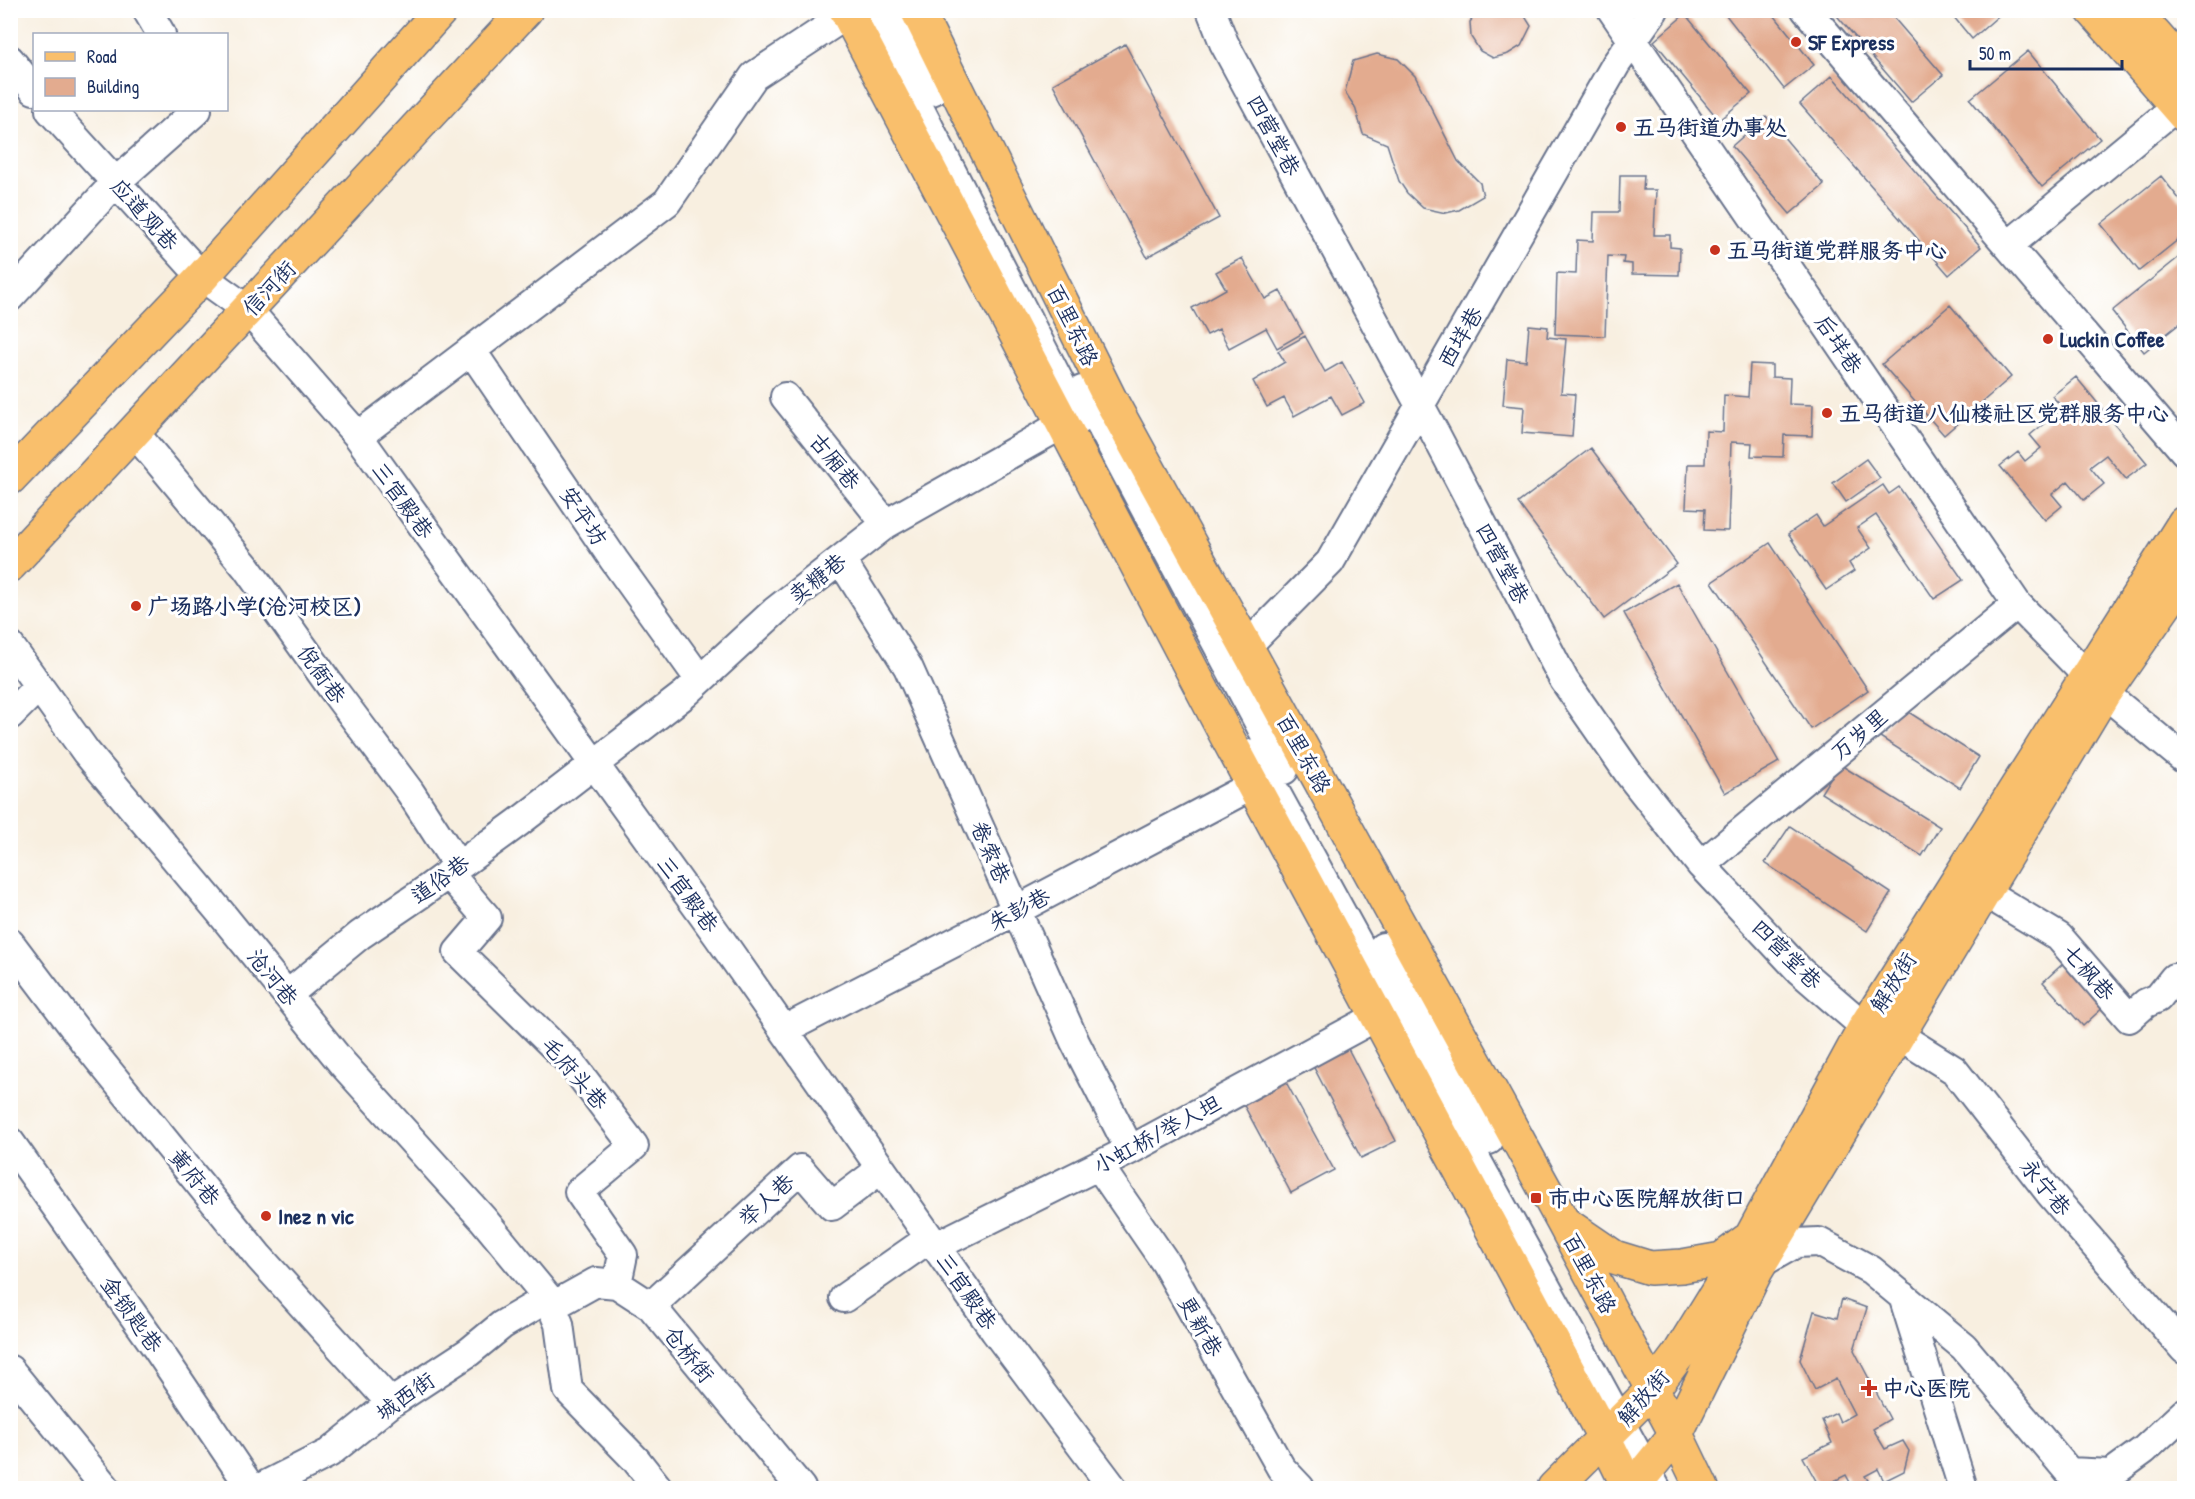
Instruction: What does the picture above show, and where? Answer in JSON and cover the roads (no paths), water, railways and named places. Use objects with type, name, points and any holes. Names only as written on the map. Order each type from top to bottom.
[{"type":"main road","name":"信河街","points":[[10,565],[526,10]]},
{"type":"main road","name":"百里东路","points":[[916,10],[1110,399],[1563,1222],[1628,1415],[1650,1471]]},
{"type":"main road","points":[[2092,10],[2181,111]]},
{"type":"main road","points":[[2133,10],[2184,68]]},
{"type":"main road","name":"百里东路","points":[[854,12],[1063,424],[1376,1017],[1628,1415],[1650,1471]]},
{"type":"main road","points":[[10,478],[202,277],[434,13]]},
{"type":"main road","name":"解放街","points":[[1554,1488],[1628,1415],[1679,1354],[1755,1251],[1896,1038],[1984,892],[2184,524]]},
{"type":"main road","name":"解放街","points":[[1650,1471],[1865,1027],[2096,684],[2184,578]]},
{"type":"main road","points":[[1563,1222],[1614,1257],[1650,1268],[1682,1266],[1755,1251]]},
{"type":"main road","name":"百里东路","points":[[1650,1471],[1702,1488]]},
{"type":"street","points":[[147,10],[160,33]]},
{"type":"street","points":[[892,10],[1091,409],[1238,687],[1443,1056],[1628,1415]]},
{"type":"street","name":"四营堂巷","points":[[1211,10],[1224,43],[1564,680],[1630,775],[1701,865],[1800,971],[1865,1027],[1896,1038]]},
{"type":"street","name":"后垟巷","points":[[1612,10],[2017,604],[2096,684],[2184,759]]},
{"type":"street","name":"西垟巷","points":[[1246,647],[1330,562],[1616,64],[1654,10]]},
{"type":"street","points":[[1806,10],[2184,451]]},
{"type":"street","points":[[358,436],[667,202],[754,76],[854,12],[1240,728],[1628,1415]]},
{"type":"street","points":[[10,60],[33,89]]},
{"type":"street","name":"应道观巷","points":[[51,111],[202,277],[248,310]]},
{"type":"street","points":[[10,297],[116,182],[196,111]]},
{"type":"street","points":[[2009,245],[2181,111]]},
{"type":"street","name":"三官殿巷","points":[[248,310],[358,436],[784,1030],[995,1332],[1113,1488]]},
{"type":"street","name":"安平坊","points":[[471,350],[614,560],[700,680]]},
{"type":"street","name":"古厢巷","points":[[785,398],[886,524]]},
{"type":"street","name":"卖糖巷","points":[[594,764],[685,694],[775,611],[886,524],[1063,424]]},
{"type":"street","name":"倪衙巷","points":[[134,432],[246,567],[410,792],[453,869]]},
{"type":"street","name":"卷索巷","points":[[841,560],[908,667],[1075,1042],[1130,1150]]},
{"type":"street","name":"万岁里","points":[[1701,865],[2017,604]]},
{"type":"street","name":"沧河巷","points":[[10,646],[86,752],[342,1063],[483,1219],[550,1303]]},
{"type":"street","points":[[10,716],[39,686]]},
{"type":"street","name":"道俗巷","points":[[287,995],[360,935],[519,822],[594,764]]},
{"type":"street","name":"朱彭巷","points":[[784,1030],[1253,785]]},
{"type":"street","name":"毛府头巷","points":[[453,869],[487,918],[458,952],[571,1064],[634,1146],[579,1192],[623,1255],[617,1284]]},
{"type":"street","name":"七枫巷","points":[[1984,892],[2059,937],[2129,1018],[2145,1003],[2157,998],[2174,978],[2184,979]]},
{"type":"street","name":"黄府巷","points":[[10,943],[87,1045],[259,1257],[391,1403]]},
{"type":"street","name":"小虹桥/举人坦","points":[[844,1298],[933,1242],[1099,1166],[1376,1017]]},
{"type":"street","name":"永宁巷","points":[[1896,1038],[1954,1070],[2049,1192],[2184,1349]]},
{"type":"street","name":"金锁匙巷","points":[[10,1142],[158,1350],[251,1488]]},
{"type":"street","name":"更新巷","points":[[1099,1166],[1165,1262],[1281,1468],[1300,1488]]},
{"type":"street","name":"举人巷","points":[[651,1306],[800,1169],[832,1206],[881,1169]]},
{"type":"street","points":[[1755,1251],[1796,1243],[1819,1242],[1872,1270],[1964,1347],[2069,1472],[2111,1474],[2144,1450],[2184,1413]]},
{"type":"street","points":[[617,1284],[596,1282],[550,1303],[559,1324],[568,1390],[636,1460],[658,1488]]},
{"type":"street","name":"仓桥街","points":[[617,1284],[651,1306],[801,1488]]},
{"type":"street","points":[[1903,1296],[1963,1488]]},
{"type":"street","name":"城西街","points":[[260,1488],[328,1453],[391,1403],[469,1352],[502,1325],[550,1303]]},
{"type":"street","points":[[10,1370],[105,1488]]},
{"type":"street","points":[[1650,1471],[1675,1488]]},
{"type":"place","name":"SF Express","points":[[1796,42]]},
{"type":"place","name":"五马街道办事处","points":[[1621,127]]},
{"type":"place","name":"五马街道党群服务中心","points":[[1715,250]]},
{"type":"place","name":"Luckin Coffee","points":[[2048,339]]},
{"type":"place","name":"五马街道八仙楼社区党群服务中心","points":[[1827,413]]},
{"type":"place","name":"广场路小学(沧河校区)","points":[[136,606]]},
{"type":"place","name":"市中心医院解放街口","points":[[1536,1198]]},
{"type":"place","name":"Inez n vic","points":[[266,1216]]},
{"type":"place","name":"中心医院","points":[[1869,1388]]}]
